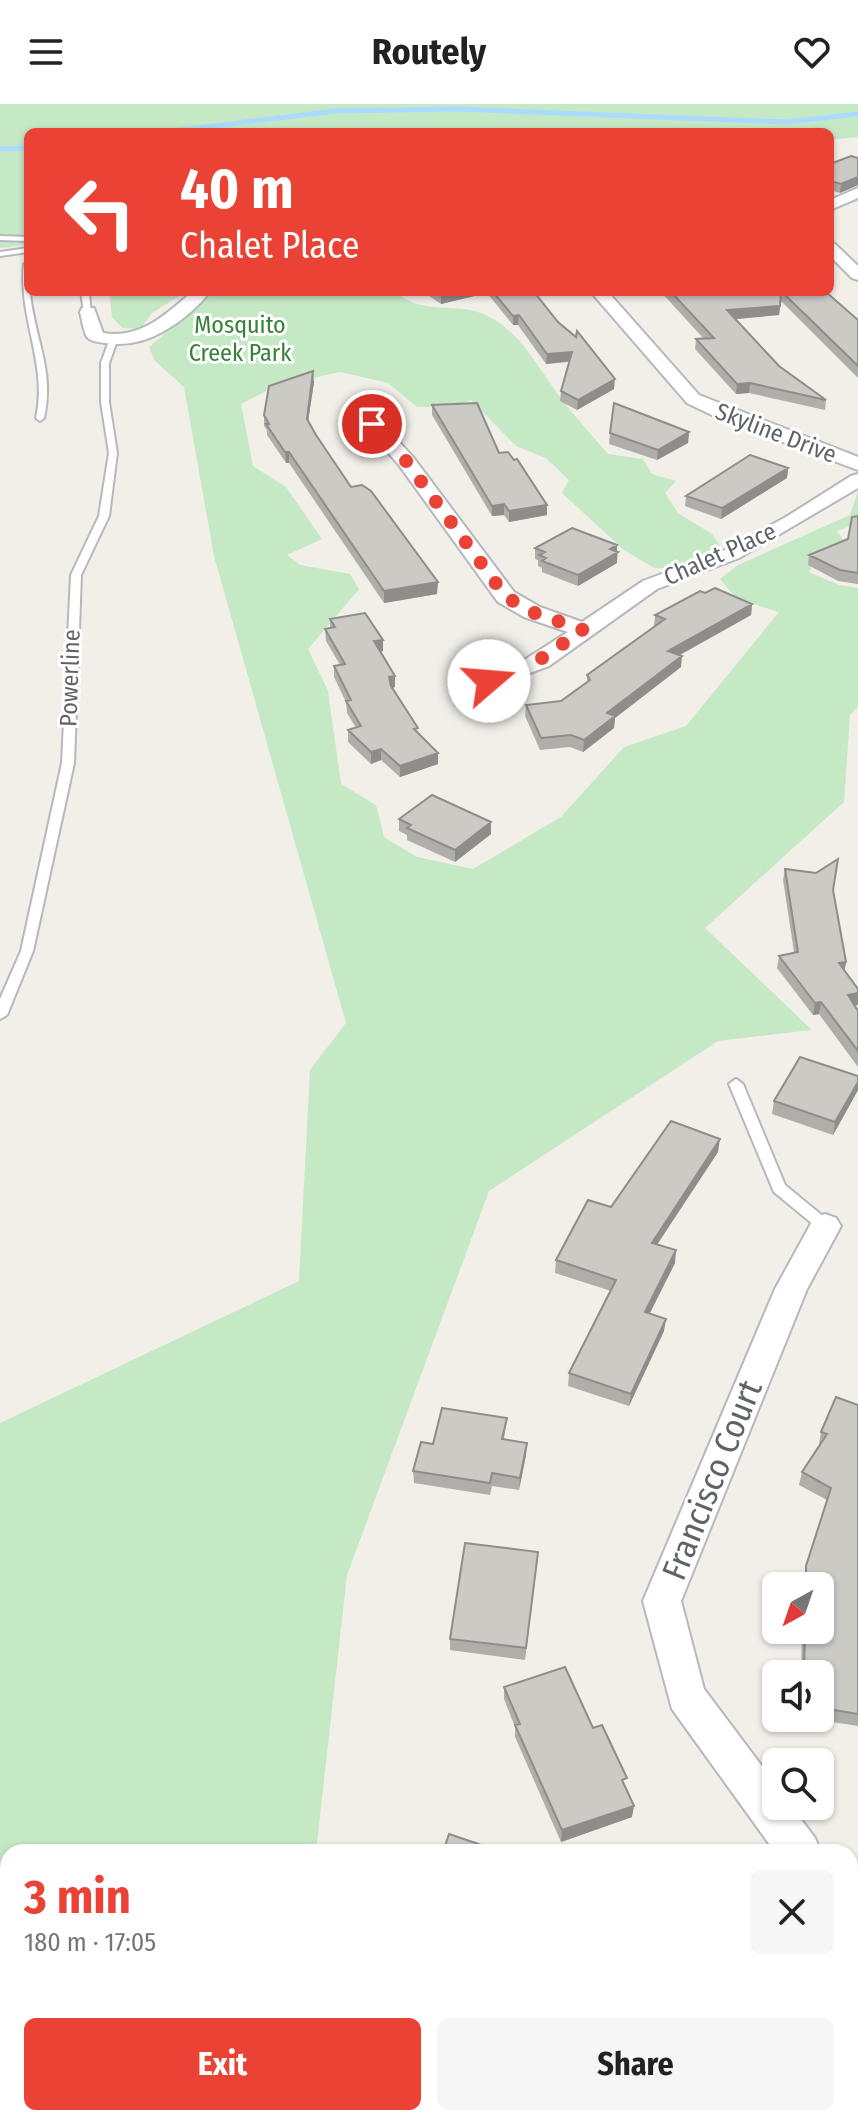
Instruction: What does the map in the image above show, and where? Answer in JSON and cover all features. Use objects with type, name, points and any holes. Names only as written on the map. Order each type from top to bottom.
[{"type":"street","points":[[834,204],[858,192]]},
{"type":"street","points":[[834,251],[858,275]]},
{"type":"street","points":[[88,312],[94,334],[113,341],[132,340],[151,333],[197,296]]},
{"type":"street","name":"Skyline Drive","points":[[603,296],[693,399],[858,464]]},
{"type":"street","points":[[372,424],[406,461],[506,597],[532,612],[583,630]]},
{"type":"street","name":"Chalet Place","points":[[489,681],[526,669],[650,585],[743,549],[858,480]]},
{"type":"street","name":"Francisco Court","points":[[791,1844],[686,1696],[662,1601],[791,1289],[825,1226]]},
{"type":"lane","points":[[0,238],[24,239]]},
{"type":"lane","points":[[0,254],[24,251]]},
{"type":"lane","points":[[27,296],[26,308],[46,392],[40,418]]},
{"type":"lane","points":[[86,296],[88,312]]},
{"type":"lane","name":"Powerline","points":[[0,1015],[27,951],[68,763],[76,575],[104,516],[113,453],[105,402],[105,363],[113,341]]},
{"type":"lane","points":[[736,1084],[779,1188],[825,1226]]},
{"type":"green space","points":[[0,104],[858,104],[858,137],[834,140],[834,128],[24,128],[24,245],[0,248]]},
{"type":"green space","name":"Mosquito Creek Park","points":[[109,296],[180,296],[152,313],[140,329],[122,328],[112,317]]},
{"type":"green space","points":[[210,296],[402,296],[417,304],[477,312],[498,322],[523,345],[563,401],[608,454],[643,459],[652,474],[676,481],[665,493],[678,513],[712,534],[720,546],[710,569],[654,568],[624,550],[562,493],[569,480],[546,458],[516,446],[471,400],[454,407],[417,407],[388,383],[340,372],[276,386],[241,404],[253,466],[286,487],[322,539],[287,555],[300,565],[350,574],[359,589],[308,649],[328,691],[341,784],[376,805],[384,837],[417,857],[473,869],[561,817],[624,747],[686,726],[779,612],[737,599],[720,579],[738,565],[850,515],[858,491],[858,523],[837,531],[848,547],[817,558],[809,572],[839,585],[858,588],[858,706],[850,715],[844,802],[705,928],[812,1030],[718,1041],[489,1191],[347,1575],[317,1844],[0,1844],[0,1423],[299,1281],[310,1070],[346,1023],[214,556],[184,387],[155,361],[149,347]]},
{"type":"building","points":[[851,156],[858,158],[858,177],[841,184],[834,182],[834,162]]},
{"type":"building","points":[[496,296],[537,296],[558,322],[576,337],[577,331],[615,379],[578,400],[561,391],[572,352],[547,354],[519,315],[513,316]]},
{"type":"building","points":[[675,296],[781,296],[780,306],[727,310],[779,366],[826,400],[750,383],[737,384],[696,339],[714,338]]},
{"type":"building","points":[[786,296],[831,296],[858,320],[858,366]]},
{"type":"building","points":[[313,371],[307,419],[316,435],[351,487],[362,485],[371,491],[438,582],[384,591],[289,452],[285,452],[266,424],[269,424],[264,415],[269,386]]},
{"type":"building","points":[[477,403],[499,453],[508,452],[514,460],[517,459],[547,505],[509,511],[504,504],[492,506],[432,405]]},
{"type":"building","points":[[614,403],[689,432],[658,450],[610,433]]},
{"type":"building","points":[[750,455],[788,468],[722,508],[686,496]]},
{"type":"building","points":[[858,516],[858,573],[840,570],[809,555],[848,539],[852,517]]},
{"type":"building","points":[[572,528],[617,545],[610,549],[618,552],[578,575],[542,561],[546,558],[539,555],[545,552],[535,548]]},
{"type":"building","points":[[715,588],[752,604],[668,651],[682,656],[607,713],[615,716],[584,740],[571,735],[541,738],[526,705],[561,701],[590,680],[587,675],[665,619],[655,615],[700,591],[705,593]]},
{"type":"building","points":[[365,613],[383,640],[374,641],[395,676],[389,677],[391,686],[418,728],[414,729],[438,753],[400,766],[381,749],[371,752],[348,730],[361,726],[346,701],[351,700],[334,666],[345,664],[325,629],[335,627],[330,619]]},
{"type":"building","points":[[432,795],[491,822],[455,850],[407,828],[411,825],[399,819]]},
{"type":"building","points":[[838,859],[833,890],[846,962],[839,963],[858,989],[858,993],[848,995],[858,1011],[858,1051],[821,1002],[815,1003],[779,956],[798,952],[785,869],[816,873]]},
{"type":"building","points":[[800,1057],[858,1076],[858,1082],[835,1122],[774,1101]]},
{"type":"building","points":[[671,1121],[720,1139],[652,1243],[676,1250],[645,1312],[666,1319],[631,1394],[569,1373],[616,1280],[556,1260],[588,1200],[611,1207]]},
{"type":"building","points":[[836,1397],[858,1405],[858,1714],[834,1710],[834,1660],[804,1660],[805,1644],[834,1644],[834,1572],[806,1572],[831,1488],[802,1472],[827,1434],[821,1432]]},
{"type":"building","points":[[442,1408],[507,1418],[502,1439],[527,1443],[520,1478],[492,1473],[490,1483],[413,1471],[421,1442],[433,1444]]},
{"type":"building","points":[[465,1543],[538,1552],[526,1648],[450,1639]]},
{"type":"building","points":[[565,1667],[593,1728],[602,1725],[627,1778],[622,1780],[634,1806],[562,1830],[515,1725],[520,1724],[504,1687]]},
{"type":"building","points":[[449,1834],[478,1844],[446,1844]]},
{"type":"waterway","points":[[197,128],[335,111],[457,109],[786,122],[858,114]]},
{"type":"waterway","points":[[0,149],[24,148]]},
{"type":"route","points":[[372,424],[406,461],[506,597],[532,612],[583,630],[541,661],[489,681]]}]
